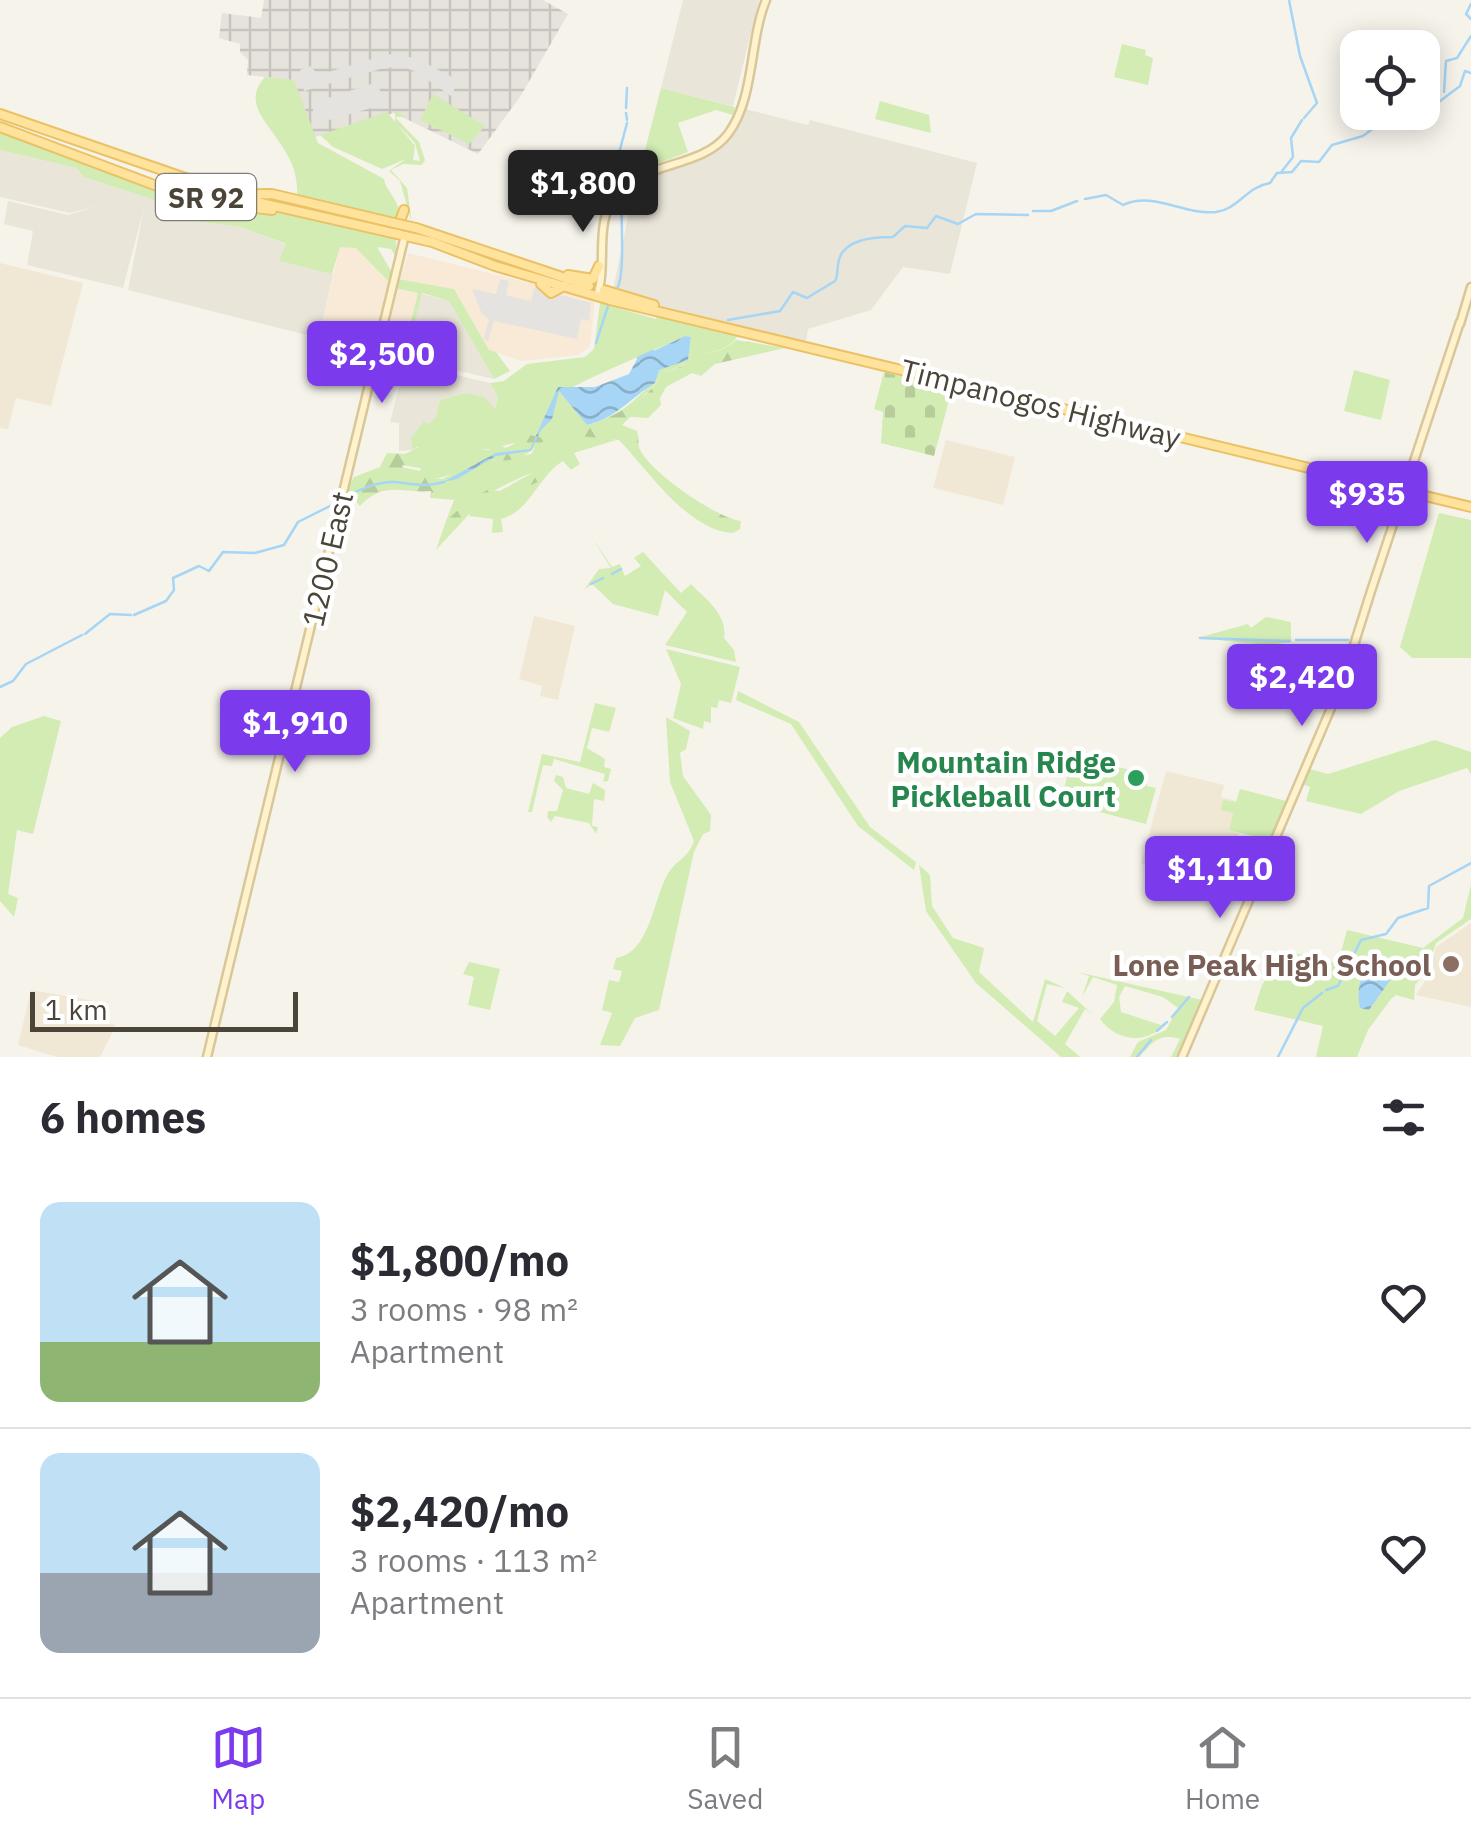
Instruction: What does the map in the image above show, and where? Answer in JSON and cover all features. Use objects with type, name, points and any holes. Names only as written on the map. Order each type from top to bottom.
[{"type":"main road","points":[[597,288],[603,217],[616,189],[630,178],[707,147],[730,125],[764,0]]},
{"type":"main road","points":[[597,288],[612,201],[631,181],[704,152],[725,138],[738,112],[764,0]]},
{"type":"main road","name":"SR 92","points":[[0,114],[223,191],[404,235],[692,317]]},
{"type":"main road","name":"SR 92","points":[[0,129],[47,142],[166,191],[196,197],[279,196],[416,228],[564,286],[579,290],[597,288]]},
{"type":"main road","name":"SR 92","points":[[0,129],[193,203],[283,212],[382,230]]},
{"type":"main road","points":[[382,230],[399,228],[404,210]]},
{"type":"main road","name":"1200 East","points":[[207,1057],[404,235]]},
{"type":"main road","points":[[524,271],[588,279],[596,276],[599,266]]},
{"type":"main road","points":[[1182,1057],[1338,688],[1471,287]]},
{"type":"main road","name":"Timpanogos Highway","points":[[597,288],[610,300],[1471,507]]},
{"type":"shaded area","points":[[264,0],[543,0],[568,14],[520,97],[478,154],[394,113],[312,138],[291,80],[247,75],[248,60],[240,52],[240,44],[219,38],[222,13],[261,18]]},
{"type":"shaded area","points":[[683,0],[759,0],[733,106],[661,88]]},
{"type":"shaded area","points":[[389,54],[416,58],[454,78],[454,98],[415,71],[398,66],[387,68],[385,62],[384,68],[304,91],[300,70],[311,66],[318,75]]},
{"type":"shaded area","points":[[377,82],[385,104],[315,124],[312,103]]},
{"type":"shaded area","points":[[741,108],[808,125],[810,120],[977,163],[950,274],[903,267],[871,310],[808,329],[806,342],[612,295],[635,183],[709,154],[731,134]]},
{"type":"shaded area","points":[[0,150],[76,168],[84,177],[170,205],[195,221],[241,227],[287,245],[279,261],[333,274],[319,338],[128,290],[144,208],[123,288],[27,265],[33,231],[4,224],[8,201],[68,215],[97,206],[70,213],[0,197]]},
{"type":"shaded area","points":[[340,246],[357,248],[390,283],[373,350],[319,338]]},
{"type":"shaded area","points":[[408,253],[595,299],[590,346],[579,355],[521,361],[489,350],[454,289],[400,280]]},
{"type":"shaded area","points":[[0,263],[83,283],[51,406],[16,398],[8,429],[0,428]]},
{"type":"shaded area","points":[[500,279],[509,281],[506,295],[531,301],[534,288],[591,303],[589,321],[581,319],[577,339],[494,321],[488,341],[484,339],[489,319],[482,314],[472,289],[496,294]]},
{"type":"shaded area","points":[[395,288],[418,293],[402,358],[380,350]]},
{"type":"shaded area","points":[[418,293],[449,301],[494,379],[402,358]]},
{"type":"shaded area","points":[[405,363],[490,383],[498,397],[495,409],[465,393],[440,400],[436,418],[413,450],[399,451],[399,423],[390,422]]},
{"type":"shaded area","points":[[946,440],[1015,457],[1003,505],[933,488]]},
{"type":"shaded area","points":[[1322,477],[1390,493],[1389,500],[1394,501],[1387,526],[1382,524],[1385,511],[1334,503],[1332,511],[1353,511],[1352,516],[1326,512],[1328,500],[1315,497],[1316,491],[1326,491],[1328,484],[1320,482]]},
{"type":"shaded area","points":[[534,616],[575,626],[558,700],[540,696],[542,686],[519,679]]},
{"type":"shaded area","points":[[1166,771],[1224,785],[1221,797],[1236,801],[1229,830],[1239,833],[1232,859],[1225,858],[1215,882],[1141,864]]},
{"type":"shaded area","name":"Lone Peak High School","points":[[1471,923],[1471,1007],[1416,995],[1429,975],[1436,947]]},
{"type":"shaded area","points":[[31,990],[107,1003],[102,1021],[116,1025],[100,1057],[57,1057],[18,1045]]},
{"type":"green space","points":[[1122,44],[1146,50],[1145,55],[1153,58],[1148,85],[1114,77]]},
{"type":"green space","points":[[265,77],[294,80],[318,143],[384,179],[401,221],[297,195],[289,157],[256,103]]},
{"type":"green space","points":[[661,88],[735,107],[733,115],[716,110],[678,123],[688,152],[651,166],[645,150]]},
{"type":"green space","points":[[433,94],[485,126],[469,144],[420,120]]},
{"type":"green space","points":[[880,101],[929,115],[931,133],[875,119]]},
{"type":"green space","points":[[387,112],[395,122],[395,117],[419,142],[425,160],[422,165],[403,164],[391,170],[407,188],[412,224],[400,181],[389,171],[406,159],[382,169],[333,147],[320,135]],"holes":[[[397,124],[415,143],[420,161],[413,160],[415,146]]]},
{"type":"green space","points":[[0,131],[186,202],[288,214],[396,239],[396,257],[391,249],[377,247],[393,274],[390,283],[356,248],[340,247],[332,274],[279,261],[286,244],[241,227],[195,221],[170,205],[84,177],[76,168],[0,150]]},
{"type":"green space","points":[[398,279],[454,289],[489,350],[496,352],[510,371],[494,379],[449,301],[422,293],[409,344],[418,347],[416,357],[402,358],[418,293],[395,288]]},
{"type":"green space","points":[[600,303],[656,319],[658,315],[740,333],[722,349],[662,372],[633,405],[586,431],[583,434],[616,440],[574,453],[580,464],[571,470],[563,461],[555,467],[520,509],[501,519],[503,532],[492,533],[493,519],[469,516],[471,511],[538,482],[531,473],[487,494],[446,521],[461,482],[471,473],[495,459],[531,454],[540,440],[473,450],[478,460],[444,477],[406,477],[401,467],[420,471],[427,452],[417,447],[413,450],[411,438],[424,421],[428,424],[436,417],[440,400],[465,393],[484,397],[495,409],[498,397],[490,383],[504,381],[527,364],[585,357],[594,349]],"holes":[[[685,336],[691,337],[688,360],[659,370],[629,404],[598,422],[587,425],[557,388],[571,389]]]},
{"type":"green space","points":[[736,340],[785,348],[715,364],[701,376],[692,373],[666,387],[661,405],[648,418],[630,417],[622,425],[637,431],[644,457],[668,480],[716,512],[741,521],[740,529],[733,533],[716,530],[685,510],[619,440],[570,435],[634,403],[662,372]]},
{"type":"green space","points":[[1354,370],[1390,380],[1381,420],[1344,411]]},
{"type":"green space","points":[[884,372],[952,389],[934,456],[881,443],[883,412],[874,409]]},
{"type":"green space","points":[[530,435],[547,439],[517,458],[495,459],[461,482],[456,500],[430,498],[431,491],[394,490],[378,493],[360,506],[353,498],[341,500],[354,477],[380,467],[387,453],[405,454],[423,445],[427,452],[425,469],[402,465],[405,476],[442,479],[477,460],[473,450],[489,450],[496,444],[506,448]]},
{"type":"green space","points":[[532,473],[540,476],[538,482],[472,511],[436,550],[446,521],[467,502],[487,490],[500,491]]},
{"type":"green space","points":[[1439,513],[1471,520],[1471,658],[1412,658],[1400,647]]},
{"type":"green space","points":[[592,537],[612,567],[620,564],[625,576],[641,566],[634,558],[643,552],[681,593],[691,584],[719,614],[724,638],[734,650],[736,662],[665,645],[687,612],[665,590],[658,616],[613,604],[592,584],[584,590],[599,569],[611,568]]},
{"type":"green space","points":[[1266,617],[1291,622],[1291,642],[1268,645],[1197,638],[1248,624],[1251,628]]},
{"type":"green space","points":[[666,649],[740,667],[731,703],[719,700],[717,708],[711,707],[711,723],[704,721],[703,729],[673,718],[681,684]]},
{"type":"green space","points":[[738,691],[799,722],[870,827],[916,862],[914,870],[858,826],[791,724],[736,700]]},
{"type":"green space","points":[[595,703],[616,708],[609,732],[592,728],[587,748],[605,759],[604,767],[611,769],[608,781],[603,782],[605,774],[554,759],[552,766],[543,765],[532,812],[528,812],[542,754],[580,762]]},
{"type":"green space","points":[[44,716],[61,721],[33,834],[17,830],[8,894],[18,898],[14,917],[0,901],[0,738],[12,727]]},
{"type":"green space","points":[[666,717],[690,731],[686,749],[680,753],[683,776],[711,815],[710,831],[703,834],[694,852],[659,1010],[635,1018],[620,1046],[600,1045],[612,1013],[602,1010],[609,980],[619,982],[622,971],[613,969],[616,958],[637,946],[669,872],[694,841],[670,782]]},
{"type":"green space","points":[[1435,740],[1471,752],[1471,774],[1467,768],[1399,791],[1361,814],[1306,801],[1310,787],[1302,784],[1309,769],[1328,774]]},
{"type":"green space","points":[[1072,756],[1147,774],[1147,786],[1156,788],[1146,824],[1061,802]]},
{"type":"green space","points":[[556,775],[563,777],[566,788],[589,794],[593,783],[605,790],[604,801],[594,799],[592,826],[598,827],[596,834],[589,823],[555,816],[551,822],[547,817],[548,811],[557,811],[563,790],[554,781]]},
{"type":"green space","points":[[1240,789],[1286,801],[1269,840],[1229,830],[1233,813],[1221,810],[1223,800],[1236,802]]},
{"type":"green space","points":[[919,865],[930,875],[932,906],[953,938],[984,948],[979,972],[1033,1022],[1045,979],[1065,988],[1047,984],[1037,1021],[1055,1036],[1079,1008],[1062,1002],[1067,991],[1092,1014],[1085,1009],[1065,1044],[1080,1057],[1061,1057],[976,983],[926,911]]},
{"type":"green space","points":[[1471,884],[1471,919],[1436,943],[1427,971],[1415,985],[1414,1000],[1396,995],[1391,999],[1368,1030],[1357,1057],[1316,1057],[1323,1026],[1254,1010],[1262,985],[1287,951],[1338,964],[1347,930],[1423,948],[1463,918]]},
{"type":"green space","points":[[469,962],[500,969],[490,1010],[468,1005],[474,977],[463,974]]},
{"type":"green space","points":[[1077,972],[1202,1000],[1179,1057],[1171,1057],[1180,1039],[1167,1037],[1153,1043],[1139,1057],[1130,1057],[1138,1042],[1166,1030],[1178,1008],[1163,997],[1125,986],[1119,997],[1121,1012],[1161,1025],[1168,1021],[1152,1034],[1124,1037],[1100,1019],[1114,1002],[1117,985],[1093,977],[1082,997],[1089,976]]},
{"type":"water","points":[[685,336],[691,337],[688,360],[659,370],[655,383],[615,413],[587,425],[559,391],[552,419],[541,430],[531,451],[496,456],[457,479],[443,482],[496,453],[530,449],[558,387],[595,387],[629,374],[637,359]]},
{"type":"water","points":[[1388,958],[1394,961],[1391,979],[1369,1010],[1360,1008],[1363,976],[1372,965]]},
{"type":"waterway","points":[[1289,0],[1300,56],[1317,103],[1304,118]]},
{"type":"waterway","points":[[1471,4],[1466,14],[1471,19]]},
{"type":"waterway","points":[[1444,92],[1446,61],[1457,58],[1471,36]]},
{"type":"waterway","points":[[1085,199],[1106,195],[1123,205],[1146,201],[1204,212],[1224,210],[1270,183],[1277,173],[1292,172],[1301,161],[1319,162],[1332,145],[1363,136],[1386,119],[1401,122],[1423,114],[1460,86],[1465,71],[1471,73]]},
{"type":"waterway","points":[[626,108],[627,88]]},
{"type":"waterway","points":[[626,113],[627,120]]},
{"type":"waterway","points":[[1282,171],[1293,157],[1291,138],[1302,120]]},
{"type":"waterway","points":[[618,157],[627,123]]},
{"type":"waterway","points":[[617,289],[622,258],[622,196]]},
{"type":"waterway","points":[[1033,211],[1051,211],[1077,201]]},
{"type":"waterway","points":[[728,320],[780,311],[793,292],[807,298],[835,281],[840,256],[859,241],[893,237],[905,226],[927,228],[936,216],[958,224],[976,214],[1028,215]]},
{"type":"waterway","points":[[596,343],[608,306]]},
{"type":"waterway","points":[[638,358],[653,351]]},
{"type":"waterway","points":[[345,496],[381,483],[444,482]]},
{"type":"waterway","points":[[134,615],[166,601],[174,590],[173,578],[199,566],[209,571],[223,552],[255,553],[284,545],[298,522],[336,503]]},
{"type":"waterway","points":[[612,574],[621,569]]},
{"type":"waterway","points":[[599,580],[603,578]]},
{"type":"waterway","points":[[591,584],[597,581]]},
{"type":"waterway","points":[[85,634],[110,614],[131,615]]},
{"type":"waterway","points":[[0,687],[13,681],[26,664],[82,635]]},
{"type":"waterway","points":[[1200,638],[1290,641]]},
{"type":"waterway","points":[[1296,640],[1348,640]]},
{"type":"waterway","points":[[1326,990],[1338,986],[1361,940],[1386,934],[1398,918],[1428,908],[1429,886],[1471,863]]},
{"type":"waterway","points":[[1278,1057],[1303,1008],[1322,993]]},
{"type":"waterway","points":[[1172,1017],[1189,997]]},
{"type":"waterway","points":[[1157,1031],[1167,1022]]},
{"type":"waterway","points":[[1137,1057],[1151,1040]]},
{"type":"place","name":"Mountain Ridge Pickleball Court","points":[[1136,778]]},
{"type":"place","name":"Lone Peak High School","points":[[1451,964]]}]
